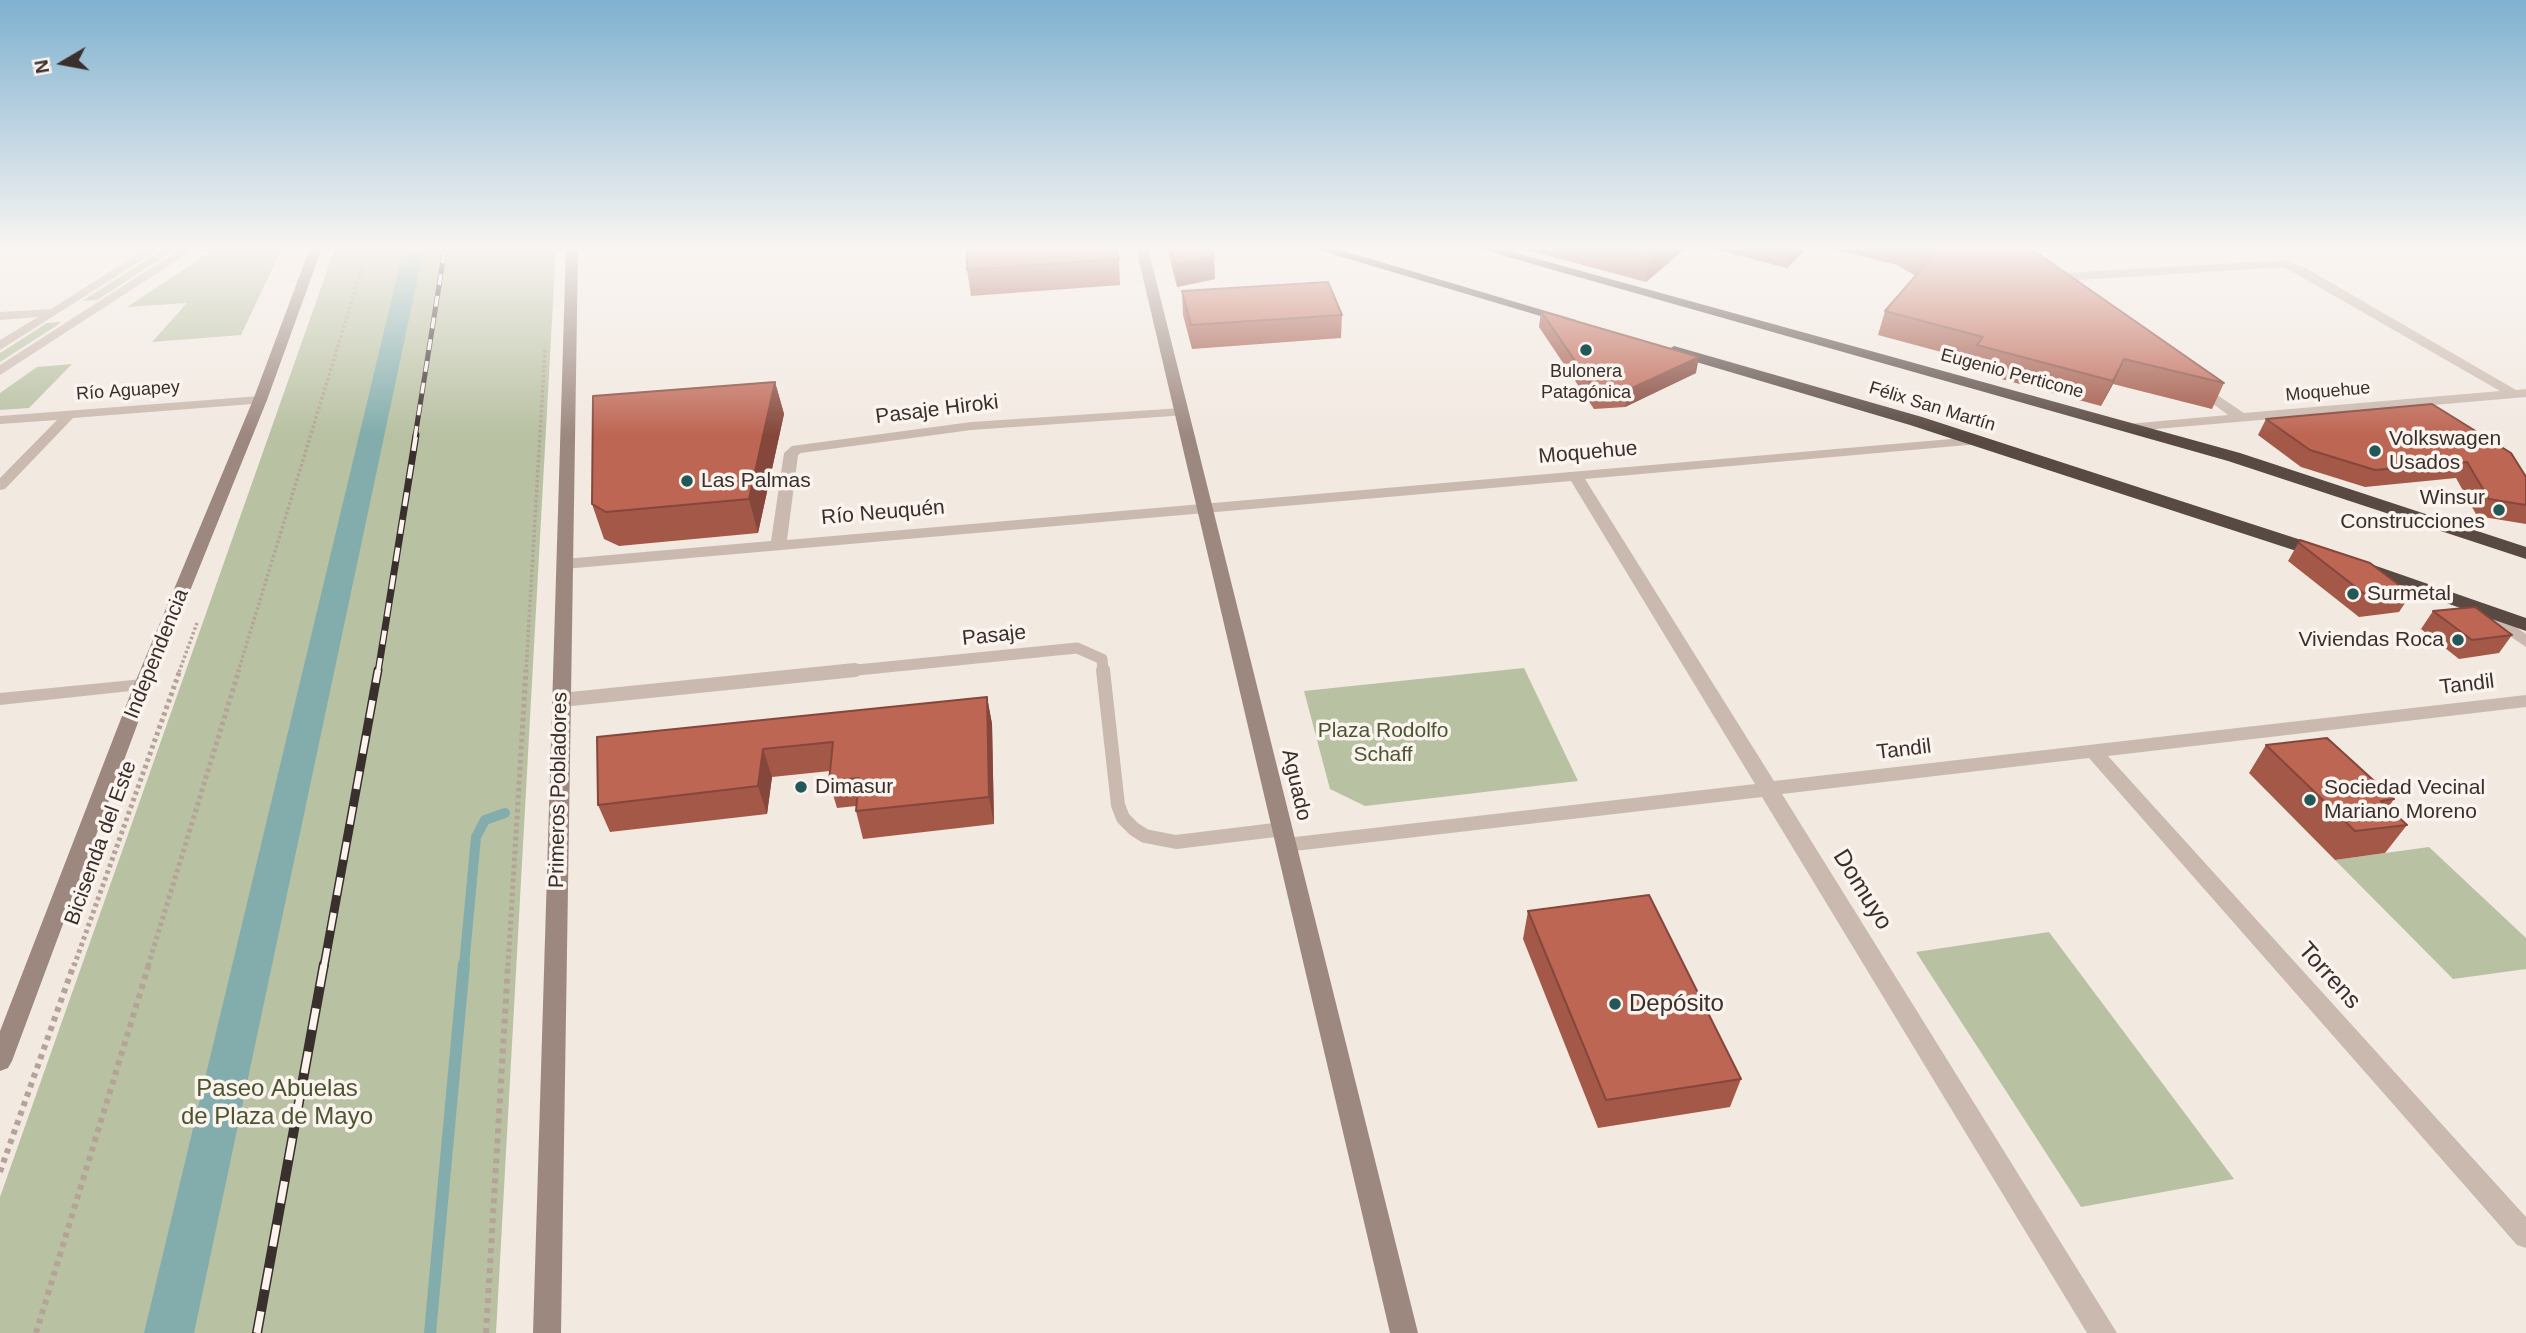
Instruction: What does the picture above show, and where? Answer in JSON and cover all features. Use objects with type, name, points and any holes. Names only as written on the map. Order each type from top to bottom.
[{"type":"highway","points":[[1533,310],[1587,326]]},
{"type":"highway","name":"Eugenio Perticone","points":[[1708,310],[2133,428],[2333,488],[2526,554]]},
{"type":"highway","name":"Félix San Martín","points":[[1653,345],[1974,440],[2309,549],[2526,625]]},
{"type":"street","points":[[0,346],[56,310]]},
{"type":"street","points":[[0,316],[78,310]]},
{"type":"street","points":[[0,371],[93,310]]},
{"type":"street","name":"Independencia","points":[[0,1061],[143,685],[260,400],[293,310]]},
{"type":"street","name":"Primeros Pobladores","points":[[547,1333],[570,310]]},
{"type":"street","name":"Aguado","points":[[1157,310],[1404,1333]]},
{"type":"street","points":[[2373,310],[2520,394]]},
{"type":"street","points":[[2189,380],[2243,419]]},
{"type":"street","name":"Moquehue","points":[[2133,428],[2520,394]]},
{"type":"street","name":"Río Aguapey","points":[[0,420],[260,400]]},
{"type":"street","name":"Pasaje Hiroki","points":[[778,545],[791,453],[797,449],[971,425],[1182,412]]},
{"type":"street","points":[[0,486],[70,414]]},
{"type":"street","name":"Moquehue","points":[[1205,507],[1974,440]]},
{"type":"street","name":"Domuyo","points":[[1575,475],[2103,1333]]},
{"type":"street","name":"Río Neuquén","points":[[564,564],[1205,507]]},
{"type":"street","points":[[2480,608],[2526,642]]},
{"type":"street","points":[[0,699],[143,685]]},
{"type":"street","name":"Tandil","points":[[1285,837],[1769,789],[2526,701]]},
{"type":"street","name":"Torrens","points":[[2093,751],[2526,1236]]},
{"type":"lane","name":"Pasaje","points":[[561,701],[1077,648],[1096,654],[1102,659],[1118,804],[1123,818],[1133,829],[1145,836],[1176,842],[1285,837]]},
{"type":"path","points":[[36,1333],[349,310]]},
{"type":"path","points":[[486,1333],[545,345]]},
{"type":"path","name":"Bicisenda del Este","points":[[0,1172],[200,612]]},
{"type":"green space","points":[[181,310],[253,310],[241,335],[152,342]]},
{"type":"green space","name":"Paseo Abuelas de Plaza de Mayo","points":[[313,310],[553,310],[496,1333],[0,1333],[0,1197]]},
{"type":"green space","points":[[61,322],[0,362],[0,353],[47,323]]},
{"type":"green space","points":[[72,364],[29,408],[0,410],[0,393],[37,367]]},
{"type":"green space","name":"Plaza Rodolfo Schaff","points":[[1524,668],[1578,781],[1365,806],[1330,789],[1304,691]]},
{"type":"green space","points":[[2429,847],[2526,938],[2526,969],[2453,979],[2335,860]]},
{"type":"green space","points":[[2049,932],[2234,1179],[2081,1207],[1916,952]]},
{"type":"building","points":[[1187,310],[1340,310],[1342,315],[1191,325]]},
{"type":"building","points":[[2119,310],[2224,383],[2124,359],[2113,381],[1977,345],[1983,337],[1885,311]]},
{"type":"building","points":[[1541,311],[1699,357],[1628,390],[1597,393]]},
{"type":"building","name":"Las Palmas","points":[[775,382],[749,499],[606,512],[592,504],[593,396]]},
{"type":"building","points":[[2432,404],[2511,453],[2526,477],[2526,505],[2489,499],[2467,462],[2375,470],[2310,450],[2266,419]]},
{"type":"building","points":[[2300,540],[2370,563],[2411,594],[2371,599],[2299,543]]},
{"type":"building","points":[[2475,607],[2512,635],[2472,640],[2433,611]]},
{"type":"building","points":[[987,697],[989,797],[856,811],[859,778],[829,781],[833,742],[763,749],[758,786],[598,805],[597,737]]},
{"type":"building","points":[[2327,738],[2394,799],[2381,801],[2407,825],[2355,831],[2266,745]]},
{"type":"building","name":"Depósito","points":[[1649,895],[1741,1079],[1606,1100],[1528,911]]},
{"type":"waterway","points":[[169,1333],[400,310]]},
{"type":"waterway","points":[[464,966],[476,837],[485,820],[505,813]]},
{"type":"waterway","points":[[430,1333],[464,964]]},
{"type":"railway","points":[[415,437],[435,310]]},
{"type":"railway","points":[[378,672],[416,435]]},
{"type":"railway","points":[[324,966],[378,670]]},
{"type":"railway","points":[[257,1333],[324,964]]},
{"type":"place","name":"Bulonera Patagónica","points":[[1586,350]]},
{"type":"place","name":"Volkswagen Usados","points":[[2375,451]]},
{"type":"place","name":"Las Palmas","points":[[687,481]]},
{"type":"place","name":"Winsur Construcciones","points":[[2499,510]]},
{"type":"place","name":"Surmetal","points":[[2353,594]]},
{"type":"place","name":"Viviendas Roca","points":[[2458,640]]},
{"type":"place","name":"Dimasur","points":[[801,787]]},
{"type":"place","name":"Sociedad Vecinal Mariano Moreno","points":[[2310,800]]},
{"type":"place","name":"Depósito","points":[[1615,1004]]}]
